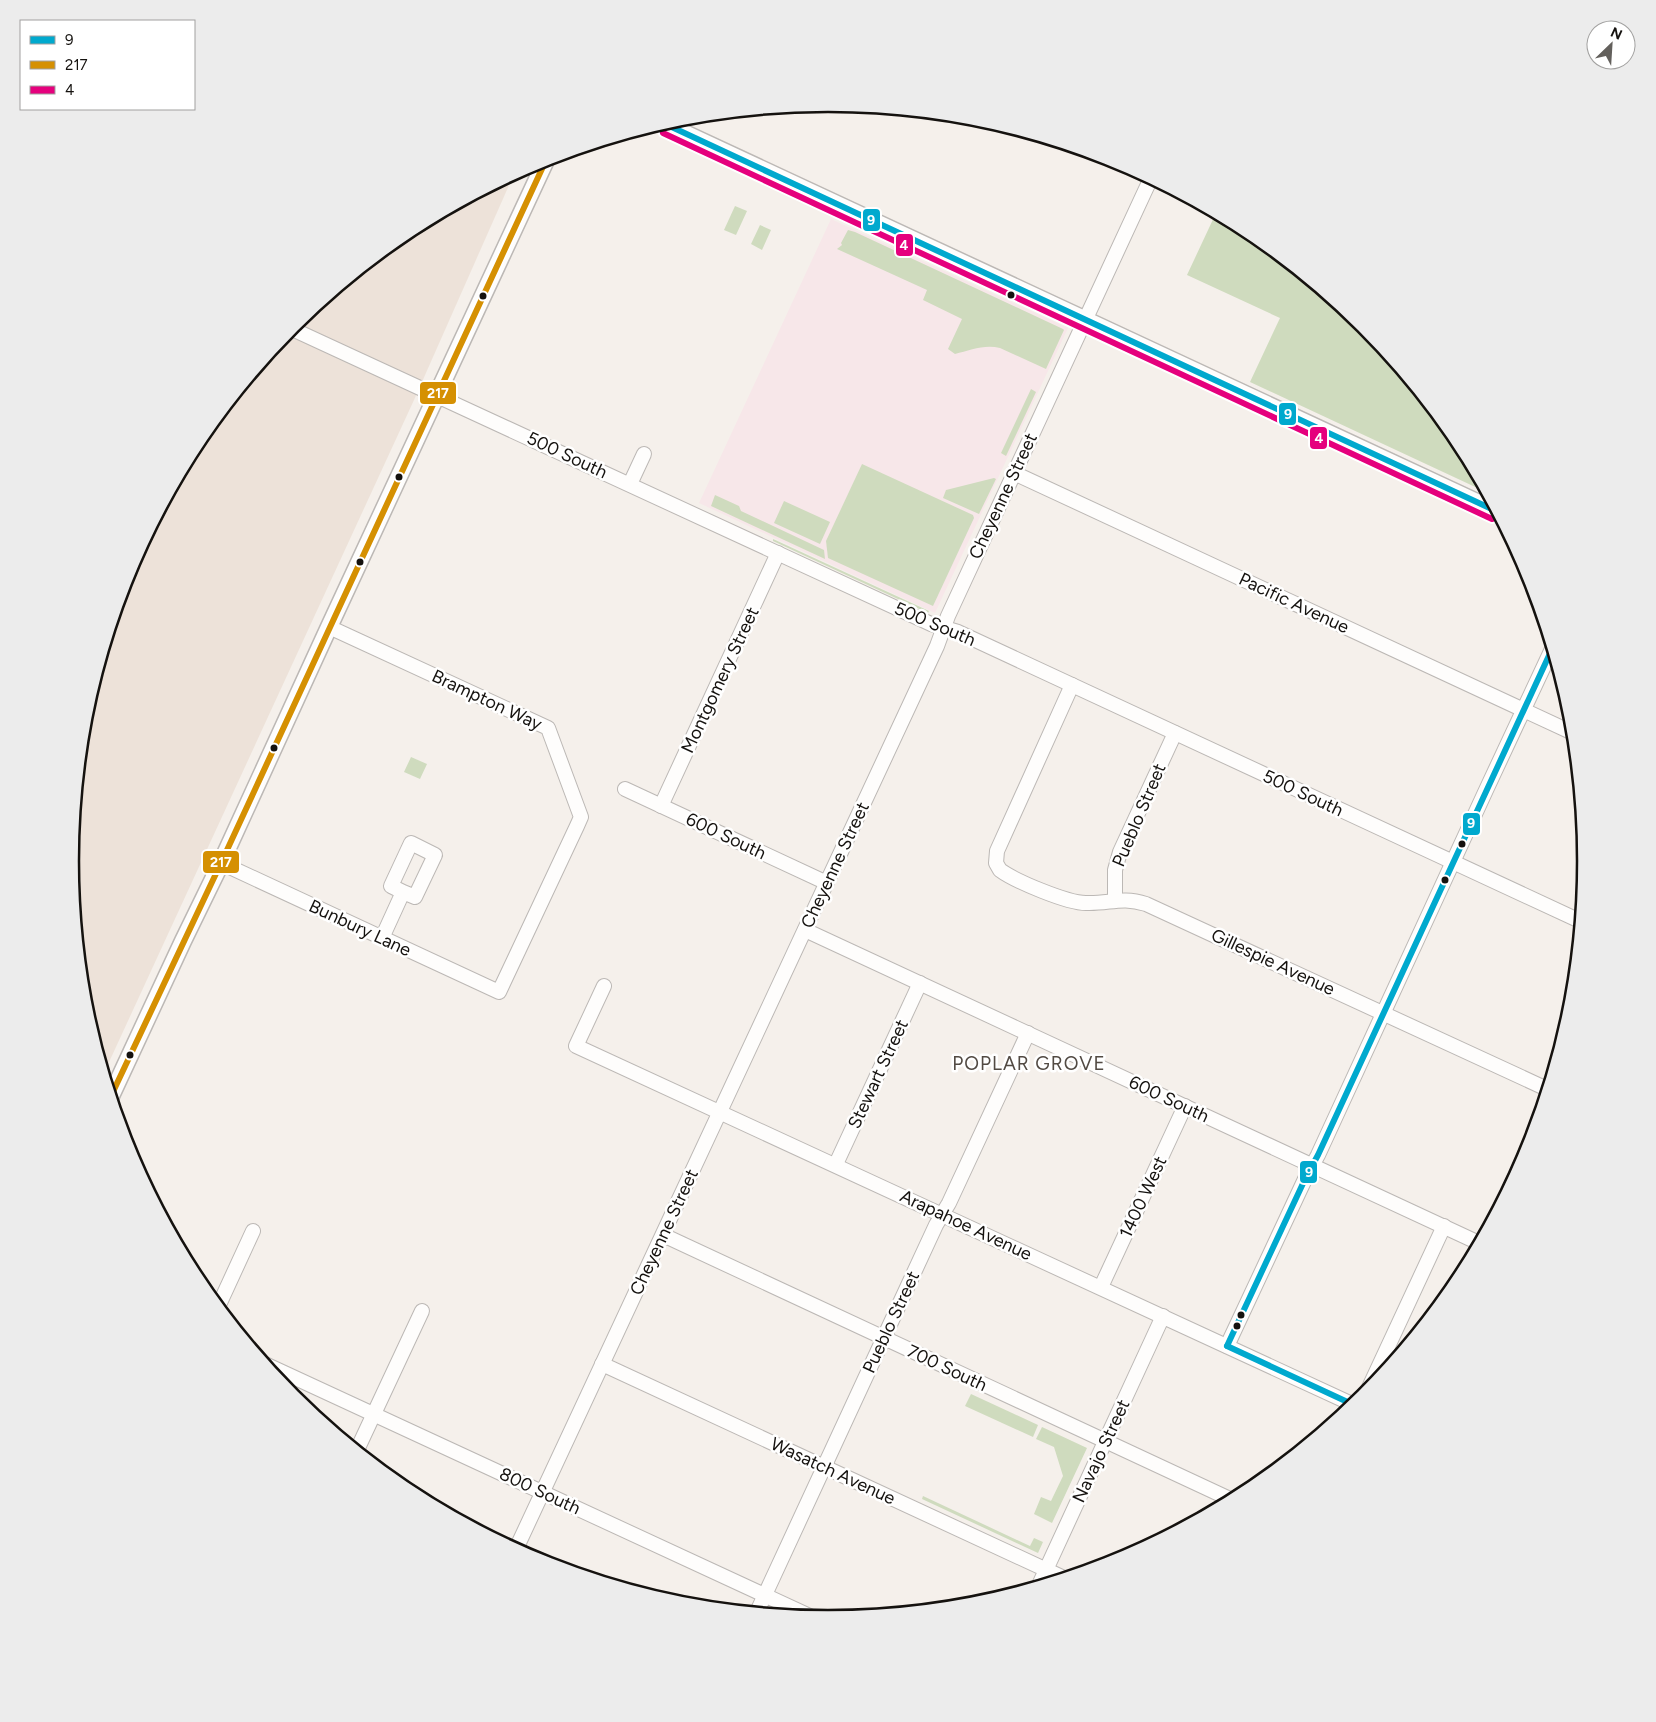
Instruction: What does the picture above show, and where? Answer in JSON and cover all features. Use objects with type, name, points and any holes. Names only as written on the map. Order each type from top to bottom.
[{"type":"main road","points":[[674,128],[1488,507]]},
{"type":"main road","points":[[115,1088],[221,863],[436,394],[542,169]]},
{"type":"street","name":"Cheyenne Street","points":[[519,1543],[938,646],[943,628],[1148,184]]},
{"type":"street","name":"500 South","points":[[298,331],[931,624],[958,632],[1575,919]]},
{"type":"street","points":[[630,484],[644,454]]},
{"type":"street","name":"Pacific Avenue","points":[[1014,473],[1565,729]]},
{"type":"street","name":"Montgomery Street","points":[[661,806],[778,553]]},
{"type":"street","name":"Brampton Way","points":[[329,627],[548,728],[581,817],[499,992]]},
{"type":"street","points":[[1227,1346],[1318,1155],[1549,656]]},
{"type":"street","name":"Gillespie Avenue","points":[[1072,685],[996,851],[996,863],[1004,873],[1066,900],[1085,904],[1115,900],[1134,900],[1157,908],[1542,1087]]},
{"type":"street","name":"Pueblo Street","points":[[1115,900],[1115,870],[1120,852],[1175,733]]},
{"type":"street","name":"600 South","points":[[625,789],[827,883]]},
{"type":"street","name":"Bunbury Lane","points":[[221,863],[499,992]]},
{"type":"street","points":[[382,938],[403,892]]},
{"type":"street","name":"600 South","points":[[805,930],[1474,1241]]},
{"type":"street","name":"Stewart Street","points":[[836,1164],[920,983]]},
{"type":"street","name":"Arapahoe Avenue","points":[[604,986],[576,1046],[836,1164],[1347,1402]]},
{"type":"street","name":"Pueblo Street","points":[[759,1607],[1028,1033]]},
{"type":"street","name":"1400 West","points":[[1101,1287],[1185,1106]]},
{"type":"street","points":[[1377,1370],[1444,1226]]},
{"type":"street","points":[[221,1300],[253,1231]]},
{"type":"street","name":"700 South","points":[[662,1235],[1224,1496]]},
{"type":"street","points":[[359,1445],[422,1311]]},
{"type":"street","name":"Navajo Street","points":[[1042,1579],[1163,1316]]},
{"type":"street","name":"Wasatch Avenue","points":[[602,1364],[1056,1574]]},
{"type":"street","name":"800 South","points":[[279,1371],[796,1609]]},
{"type":"shaded area","points":[[510,183],[414,400],[107,1066],[93,1007],[85,959],[80,910],[80,812],[85,763],[104,667],[136,574],[156,530],[179,486],[205,445],[265,367],[298,331],[372,267],[412,238],[453,212]]},
{"type":"shaded area","points":[[831,219],[1068,328],[935,613],[699,503]]},
{"type":"green space","points":[[735,206],[747,211],[736,235],[724,230]]},
{"type":"green space","points":[[1213,219],[1284,267],[1358,331],[1391,367],[1451,445],[1478,488],[1250,382],[1280,318],[1187,275]]},
{"type":"green space","points":[[760,225],[771,230],[762,250],[751,244]]},
{"type":"green space","points":[[848,230],[1063,329],[1046,369],[994,347],[978,348],[955,354],[948,349],[962,319],[923,300],[927,290],[837,249],[842,245],[841,243]]},
{"type":"green space","points":[[1031,389],[1036,392],[1006,456],[1001,453]]},
{"type":"green space","points":[[862,464],[973,515],[974,518],[933,606],[828,558],[826,541]]},
{"type":"green space","points":[[996,479],[979,514],[943,498],[946,490]]},
{"type":"green space","points":[[715,495],[739,506],[741,511],[824,550],[825,559],[711,506]]},
{"type":"green space","points":[[784,501],[830,522],[820,544],[774,523]]},
{"type":"green space","points":[[773,539],[929,611],[928,613],[773,541]]},
{"type":"green space","points":[[411,757],[427,764],[420,779],[404,772]]},
{"type":"green space","points":[[971,1394],[1038,1425],[1033,1437],[965,1406]]},
{"type":"green space","points":[[1042,1427],[1087,1448],[1052,1523],[1034,1514],[1041,1497],[1051,1501],[1063,1476],[1054,1447],[1036,1439]]},
{"type":"green space","points":[[923,1496],[1030,1546],[1034,1538],[1043,1542],[1038,1553],[922,1499]]},
{"type":"transit line","name":"9","points":[[674,128],[1488,507]]},
{"type":"transit line","name":"4","points":[[663,133],[1492,519]]},
{"type":"transit line","name":"217","points":[[115,1088],[542,169]]},
{"type":"transit line","name":"9","points":[[1227,1346],[1318,1155],[1549,656]]},
{"type":"transit line","name":"9","points":[[1227,1346],[1347,1402]]},
{"type":"district","name":"POPLAR GROVE","points":[[1029,1063]]}]
